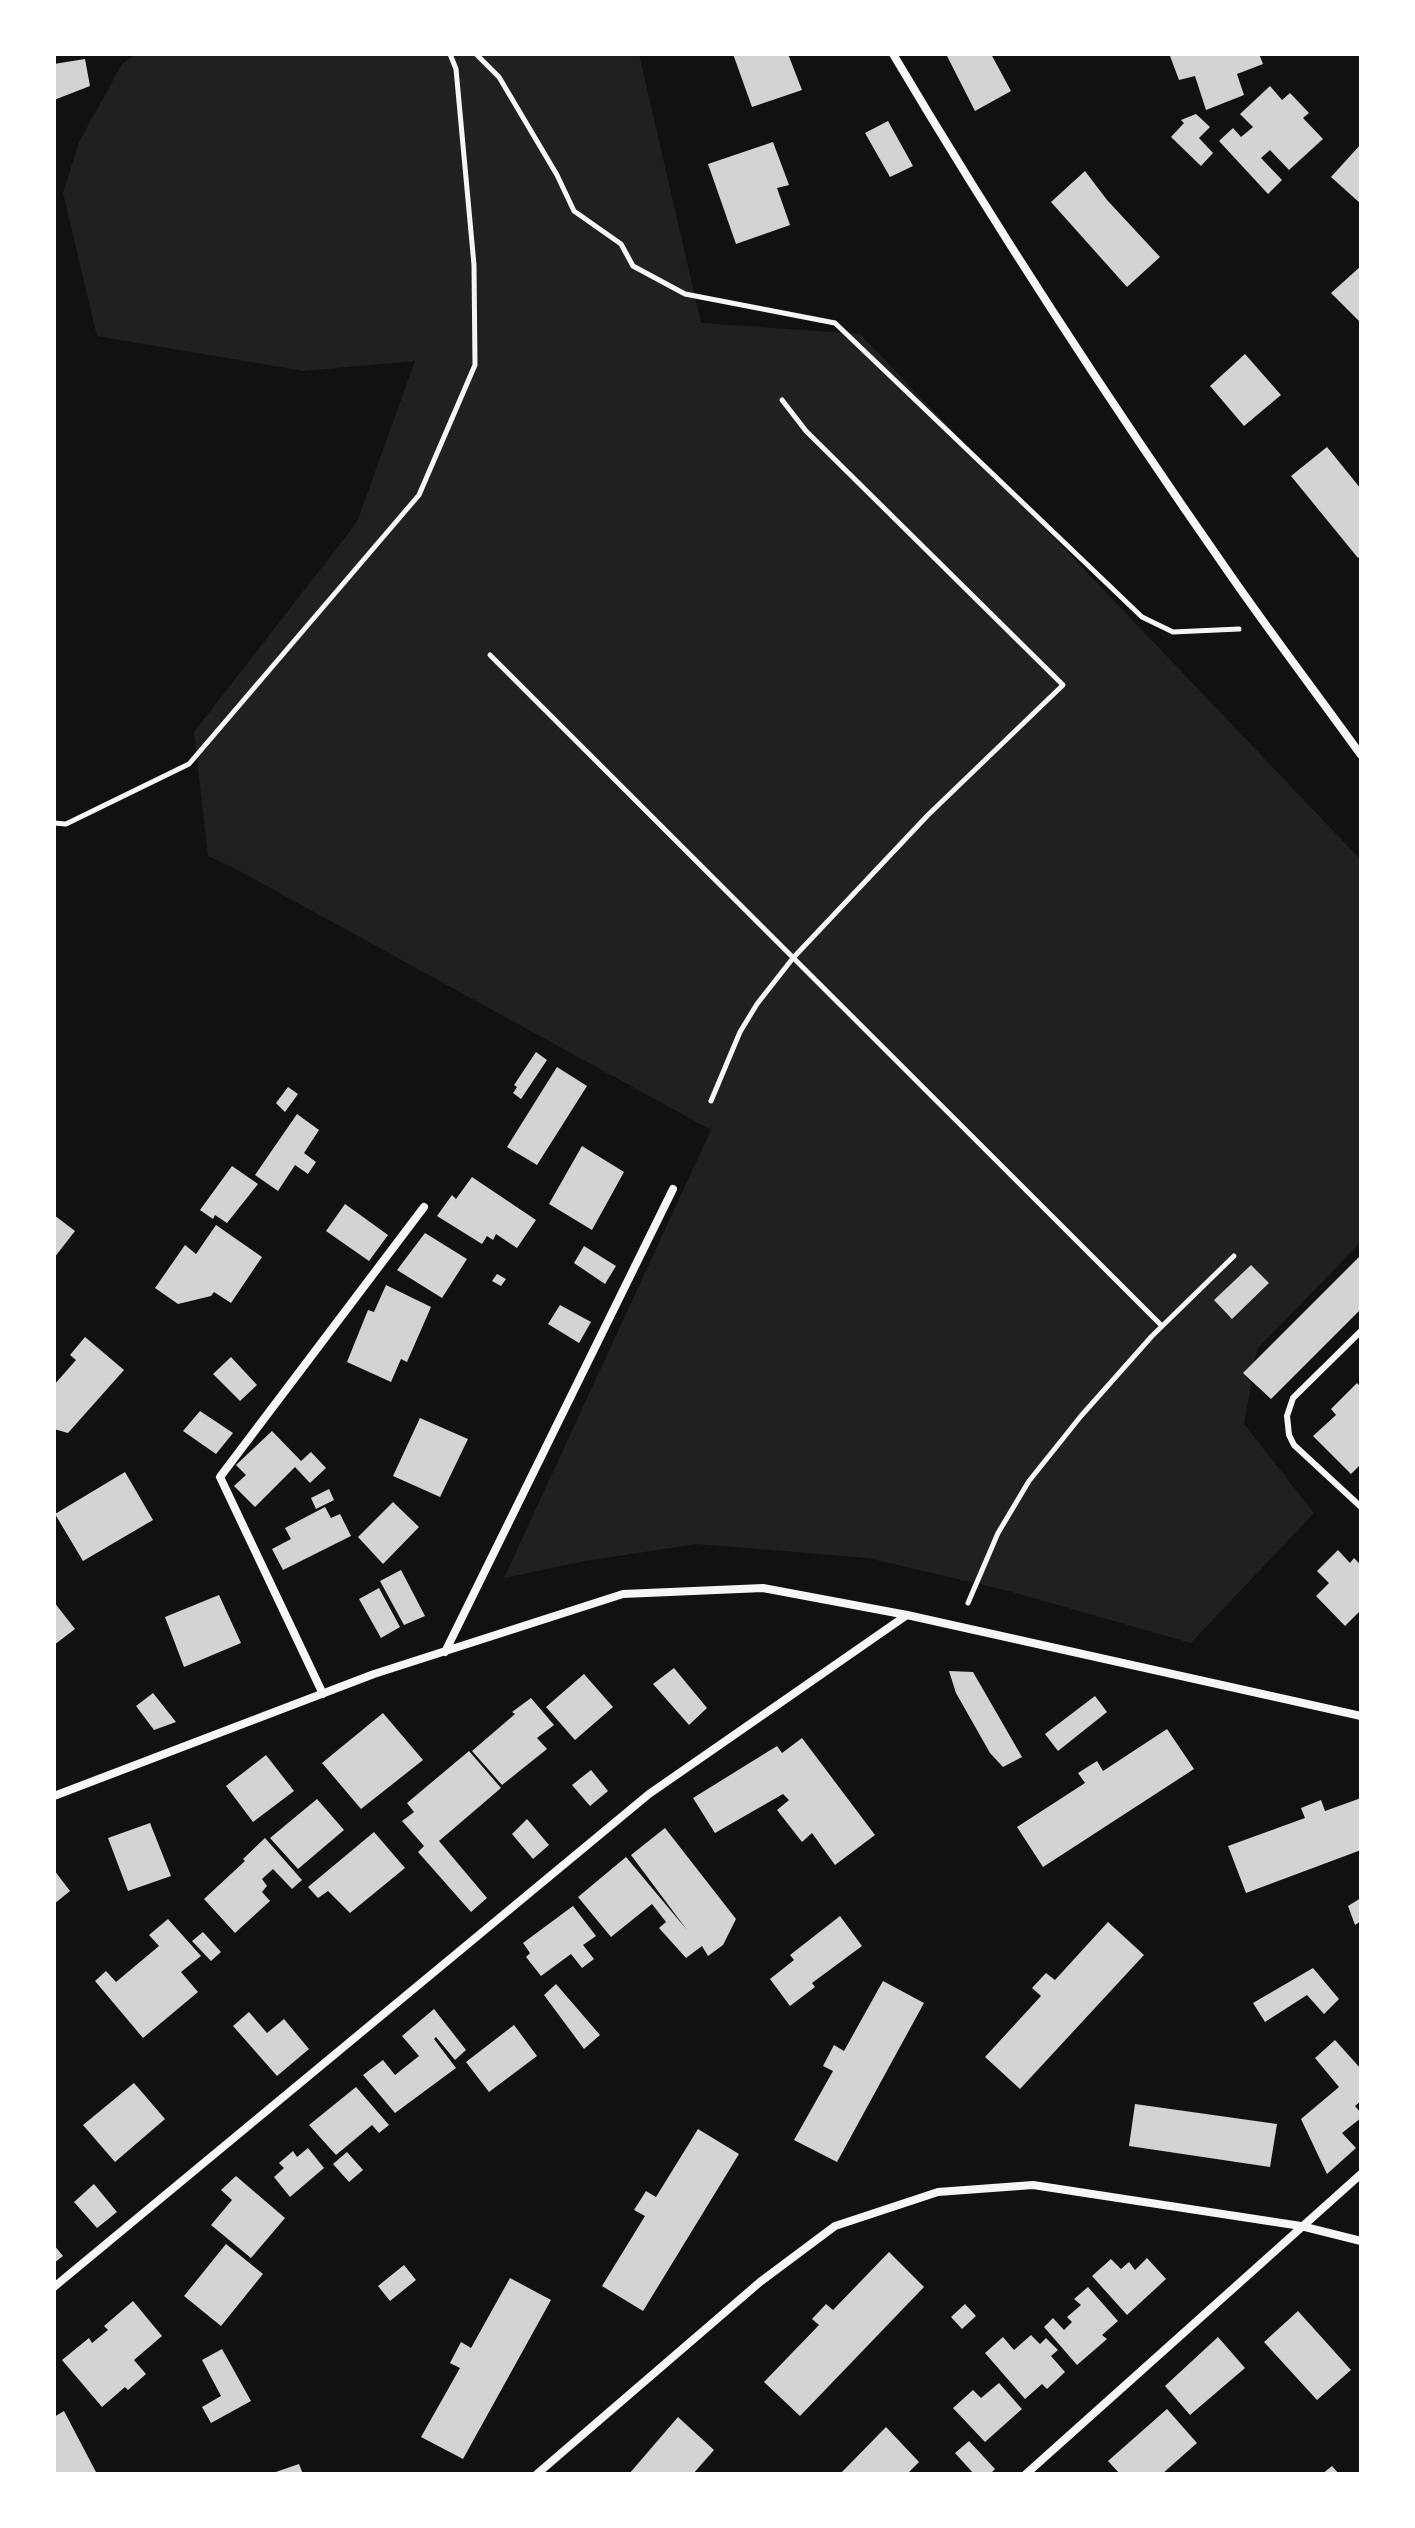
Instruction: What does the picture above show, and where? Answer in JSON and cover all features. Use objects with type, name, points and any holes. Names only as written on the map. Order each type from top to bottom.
[{"type":"street","points":[[893,54],[1077,346],[1229,574],[1361,755]]},
{"type":"street","points":[[445,1652],[673,1189]]},
{"type":"street","points":[[323,1694],[220,1477],[424,1207]]},
{"type":"street","points":[[54,1796],[374,1674],[623,1594],[763,1588],[907,1615],[1361,1716]]},
{"type":"street","points":[[54,2287],[649,1794],[907,1615]]},
{"type":"street","points":[[54,1786],[73,1789]]},
{"type":"street","points":[[1026,2474],[1361,2174]]},
{"type":"street","points":[[537,2474],[760,2282],[835,2226],[938,2192],[1033,2185],[1301,2226],[1361,2241]]},
{"type":"lane","points":[[1361,1331],[1293,1398],[1287,1416],[1289,1435],[1294,1445],[1361,1507]]},
{"type":"path","points":[[54,823],[66,824],[189,764],[419,495],[475,365],[474,265],[456,69],[450,54]]},
{"type":"path","points":[[476,54],[499,77],[557,175],[574,211],[621,244],[633,266],[685,294],[835,323],[1142,617],[1173,632],[1268,627]]},
{"type":"path","points":[[711,1101],[740,1032],[757,1004],[793,958],[928,815],[1063,685],[806,431],[782,400]]},
{"type":"path","points":[[490,655],[1162,1326]]},
{"type":"path","points":[[958,1626],[998,1533],[1029,1481],[1081,1416],[1162,1326],[1234,1256]]},
{"type":"shaded area","points":[[136,54],[639,54],[701,323],[860,334],[1361,860],[1361,1242],[1257,1349],[1244,1424],[1314,1513],[1191,1643],[1009,1591],[868,1558],[697,1544],[585,1561],[504,1578],[711,1130],[208,856],[194,732],[357,522],[415,361],[303,371],[97,336],[63,193],[79,142],[122,64]]},
{"type":"building","points":[[733,54],[788,54],[802,90],[752,107]]},
{"type":"building","points":[[946,54],[991,54],[1011,91],[975,111]]},
{"type":"building","points":[[1259,54],[1263,64],[1237,74],[1244,95],[1206,110],[1195,76],[1179,80],[1170,56]]},
{"type":"building","points":[[85,59],[90,86],[54,100],[54,64]]},
{"type":"building","points":[[1270,86],[1282,100],[1290,93],[1309,113],[1303,118],[1323,139],[1289,170],[1270,150],[1261,158],[1282,180],[1268,194],[1219,141],[1233,128],[1241,137],[1253,127],[1240,114]]},
{"type":"building","points":[[1196,114],[1210,127],[1199,138],[1213,153],[1201,166],[1171,137],[1184,123],[1181,120]]},
{"type":"building","points":[[888,121],[913,166],[890,177],[865,133]]},
{"type":"building","points":[[773,142],[789,185],[777,188],[790,225],[736,244],[708,164]]},
{"type":"building","points":[[1361,144],[1361,204],[1331,177]]},
{"type":"building","points":[[1085,171],[1107,200],[1160,257],[1127,287],[1051,202]]},
{"type":"building","points":[[1361,266],[1361,323],[1331,293]]},
{"type":"building","points":[[1245,354],[1281,395],[1244,426],[1210,386]]},
{"type":"building","points":[[1327,447],[1361,489],[1361,555],[1358,558],[1291,476]]},
{"type":"building","points":[[536,1052],[547,1060],[521,1099],[513,1093],[517,1087],[514,1085]]},
{"type":"building","points":[[557,1067],[587,1086],[537,1165],[507,1147]]},
{"type":"building","points":[[288,1087],[298,1094],[285,1112],[276,1103]]},
{"type":"building","points":[[297,1114],[319,1130],[304,1153],[316,1162],[308,1174],[295,1165],[278,1191],[255,1175]]},
{"type":"building","points":[[582,1146],[624,1172],[592,1230],[549,1204]]},
{"type":"building","points":[[232,1166],[258,1184],[227,1223],[215,1215],[213,1219],[200,1210]]},
{"type":"building","points":[[472,1177],[536,1220],[517,1248],[496,1234],[493,1240],[487,1236],[482,1244],[437,1216],[452,1195],[456,1199]]},
{"type":"building","points":[[345,1204],[388,1235],[369,1261],[326,1231]]},
{"type":"building","points":[[54,1215],[75,1231],[54,1258]]},
{"type":"building","points":[[216,1225],[262,1257],[231,1303],[214,1292],[211,1296],[178,1304],[155,1288],[185,1245],[196,1254]]},
{"type":"building","points":[[425,1233],[467,1259],[442,1298],[397,1270]]},
{"type":"building","points":[[584,1246],[616,1266],[605,1284],[574,1263]]},
{"type":"building","points":[[1361,1255],[1361,1309],[1271,1399],[1243,1373]]},
{"type":"building","points":[[1251,1265],[1269,1283],[1232,1319],[1214,1300]]},
{"type":"building","points":[[497,1274],[506,1279],[501,1286],[492,1281]]},
{"type":"building","points":[[386,1285],[431,1307],[407,1362],[401,1359],[391,1382],[347,1362],[368,1310],[374,1312]]},
{"type":"building","points":[[560,1305],[591,1322],[579,1343],[548,1324]]},
{"type":"building","points":[[85,1337],[124,1370],[68,1433],[54,1429],[54,1385],[76,1360],[70,1355]]},
{"type":"building","points":[[231,1357],[257,1385],[240,1401],[213,1374]]},
{"type":"building","points":[[1357,1383],[1361,1387],[1361,1464],[1351,1474],[1313,1436],[1336,1415],[1331,1409]]},
{"type":"building","points":[[200,1411],[233,1433],[216,1454],[183,1431]]},
{"type":"building","points":[[420,1418],[468,1439],[440,1497],[393,1476]]},
{"type":"building","points":[[272,1431],[301,1461],[311,1452],[326,1468],[310,1483],[295,1467],[255,1507],[234,1486],[246,1475],[236,1465]]},
{"type":"building","points":[[125,1472],[153,1520],[83,1561],[55,1514]]},
{"type":"building","points":[[329,1489],[334,1500],[316,1509],[311,1498]]},
{"type":"building","points":[[393,1502],[419,1527],[383,1564],[358,1537]]},
{"type":"building","points":[[325,1507],[331,1518],[340,1514],[351,1536],[283,1570],[272,1549],[291,1539],[285,1528]]},
{"type":"building","points":[[1338,1550],[1350,1563],[1354,1558],[1361,1565],[1361,1610],[1345,1626],[1316,1596],[1329,1583],[1317,1571]]},
{"type":"building","points":[[401,1570],[425,1616],[404,1625],[380,1581]]},
{"type":"building","points":[[379,1588],[400,1627],[381,1638],[359,1599]]},
{"type":"building","points":[[219,1595],[241,1643],[184,1667],[165,1617]]},
{"type":"building","points":[[54,1602],[75,1629],[54,1645]]},
{"type":"building","points":[[674,1668],[707,1708],[689,1725],[653,1684]]},
{"type":"building","points":[[949,1671],[973,1672],[1022,1757],[1003,1767],[990,1753],[956,1693]]},
{"type":"building","points":[[584,1674],[613,1707],[575,1740],[546,1707]]},
{"type":"building","points":[[153,1693],[176,1722],[154,1730],[136,1706]]},
{"type":"building","points":[[1095,1696],[1107,1712],[1058,1751],[1045,1734]]},
{"type":"building","points":[[531,1698],[554,1725],[537,1738],[547,1749],[502,1785],[472,1751]]},
{"type":"building","points":[[383,1713],[423,1760],[361,1809],[322,1763]]},
{"type":"building","points":[[1167,1729],[1194,1769],[1043,1867],[1017,1827],[1085,1783],[1078,1773],[1097,1761],[1103,1771]]},
{"type":"building","points":[[802,1738],[875,1835],[835,1865],[812,1833],[802,1842],[777,1810],[789,1800],[783,1794],[715,1833],[693,1798],[777,1746],[782,1753]]},
{"type":"building","points":[[469,1751],[501,1788],[439,1841],[487,1898],[471,1912],[418,1852],[424,1846],[402,1821],[414,1812],[407,1803]]},
{"type":"building","points":[[266,1755],[294,1791],[253,1822],[226,1786]]},
{"type":"building","points":[[591,1770],[608,1791],[590,1806],[572,1785]]},
{"type":"building","points":[[1361,1798],[1361,1850],[1246,1893],[1228,1846],[1305,1818],[1301,1808],[1321,1800],[1325,1811]]},
{"type":"building","points":[[317,1799],[344,1830],[298,1869],[270,1838]]},
{"type":"building","points":[[527,1819],[549,1845],[533,1859],[512,1834]]},
{"type":"building","points":[[150,1823],[171,1876],[128,1891],[108,1838]]},
{"type":"building","points":[[665,1828],[736,1919],[723,1945],[708,1956],[702,1946],[686,1958],[659,1928],[666,1922],[652,1904],[611,1937],[578,1897],[626,1857],[687,1930],[631,1855]]},
{"type":"building","points":[[374,1832],[405,1868],[350,1913],[328,1891],[318,1898],[308,1887]]},
{"type":"building","points":[[265,1838],[302,1880],[292,1889],[273,1869],[262,1879],[267,1886],[262,1892],[270,1901],[235,1933],[204,1899]]},
{"type":"building","points":[[54,1870],[70,1891],[54,1904]]},
{"type":"building","points":[[1361,1898],[1361,1921],[1355,1925],[1348,1906]]},
{"type":"building","points":[[573,1906],[596,1936],[583,1945],[594,1959],[582,1968],[571,1954],[541,1976],[526,1957],[530,1953],[523,1943]]},
{"type":"building","points":[[840,1916],[862,1946],[812,1983],[815,1987],[790,2006],[770,1979],[794,1960],[790,1955]]},
{"type":"building","points":[[168,1919],[201,1956],[181,1972],[198,1992],[143,2038],[95,1981],[106,1971],[116,1982],[159,1946],[149,1935]]},
{"type":"building","points":[[1108,1922],[1144,1955],[1020,2089],[985,2057],[1041,1996],[1032,1988],[1046,1973],[1055,1980]]},
{"type":"building","points":[[203,1932],[221,1952],[211,1961],[192,1941]]},
{"type":"building","points":[[1313,1968],[1339,1999],[1324,2014],[1307,1995],[1265,2022],[1253,2003]]},
{"type":"building","points":[[883,1981],[924,2003],[837,2162],[794,2140],[833,2071],[823,2066],[834,2045],[844,2051]]},
{"type":"building","points":[[556,1984],[600,2035],[584,2049],[544,1995]]},
{"type":"building","points":[[434,2009],[466,2050],[455,2060],[436,2037],[434,2039],[456,2068],[395,2113],[363,2075],[383,2060],[395,2075],[419,2056],[402,2036]]},
{"type":"building","points":[[249,2012],[267,2033],[284,2019],[309,2049],[277,2076],[233,2026]]},
{"type":"building","points":[[514,2025],[537,2056],[489,2092],[466,2062]]},
{"type":"building","points":[[1335,2040],[1361,2069],[1361,2101],[1355,2106],[1361,2118],[1342,2133],[1356,2148],[1327,2174],[1301,2119],[1339,2087],[1315,2058]]},
{"type":"building","points":[[134,2083],[165,2119],[115,2162],[83,2125]]},
{"type":"building","points":[[356,2087],[389,2125],[379,2133],[372,2125],[336,2155],[309,2125]]},
{"type":"building","points":[[1135,2104],[1277,2124],[1270,2167],[1129,2146]]},
{"type":"building","points":[[698,2129],[739,2154],[643,2311],[602,2286],[645,2216],[634,2210],[646,2191],[656,2197]]},
{"type":"building","points":[[308,2148],[324,2168],[290,2197],[274,2177],[284,2168],[279,2163],[293,2151],[297,2157]]},
{"type":"building","points":[[347,2152],[363,2170],[349,2182],[333,2164]]},
{"type":"building","points":[[236,2176],[285,2218],[251,2258],[211,2225],[232,2200],[221,2190]]},
{"type":"building","points":[[94,2184],[117,2212],[97,2228],[74,2202]]},
{"type":"building","points":[[226,2244],[263,2274],[221,2326],[184,2296]]},
{"type":"building","points":[[54,2245],[63,2256],[54,2263]]},
{"type":"building","points":[[889,2252],[924,2287],[800,2416],[764,2382],[819,2325],[812,2319],[826,2304],[833,2310]]},
{"type":"building","points":[[1147,2258],[1166,2279],[1127,2315],[1092,2276],[1111,2259],[1121,2269],[1129,2262],[1135,2270]]},
{"type":"building","points":[[404,2265],[416,2280],[390,2301],[378,2286]]},
{"type":"building","points":[[510,2278],[551,2300],[463,2459],[421,2437],[460,2368],[450,2363],[461,2342],[471,2348]]},
{"type":"building","points":[[1088,2287],[1118,2321],[1102,2335],[1107,2339],[1077,2365],[1044,2327],[1053,2318],[1064,2330],[1072,2322],[1067,2317],[1081,2305],[1074,2299]]},
{"type":"building","points":[[133,2301],[162,2336],[134,2360],[146,2374],[102,2407],[62,2360],[89,2338],[92,2343],[108,2330],[104,2326]]},
{"type":"building","points":[[965,2304],[976,2316],[962,2329],[951,2317]]},
{"type":"building","points":[[1298,2311],[1351,2370],[1317,2400],[1264,2342]]},
{"type":"building","points":[[1031,2335],[1040,2344],[1046,2338],[1058,2350],[1051,2356],[1065,2372],[1047,2389],[1042,2384],[1025,2399],[985,2353],[1003,2337],[1014,2350]]},
{"type":"building","points":[[1218,2337],[1245,2368],[1190,2415],[1165,2386]]},
{"type":"building","points":[[222,2349],[251,2401],[211,2423],[202,2407],[221,2396],[202,2360]]},
{"type":"building","points":[[999,2383],[1022,2409],[985,2442],[953,2408],[973,2390],[981,2398]]},
{"type":"building","points":[[1167,2409],[1197,2443],[1162,2474],[1120,2474],[1108,2461]]},
{"type":"building","points":[[64,2411],[97,2474],[57,2474],[54,2468],[54,2417]]},
{"type":"building","points":[[678,2417],[714,2450],[693,2474],[629,2474]]},
{"type":"building","points":[[886,2427],[919,2462],[907,2474],[840,2474]]},
{"type":"building","points":[[969,2441],[995,2469],[990,2474],[974,2474],[955,2453]]},
{"type":"building","points":[[299,2464],[303,2474],[270,2474]]},
{"type":"building","points":[[1332,2466],[1339,2474],[1322,2474]]}]
